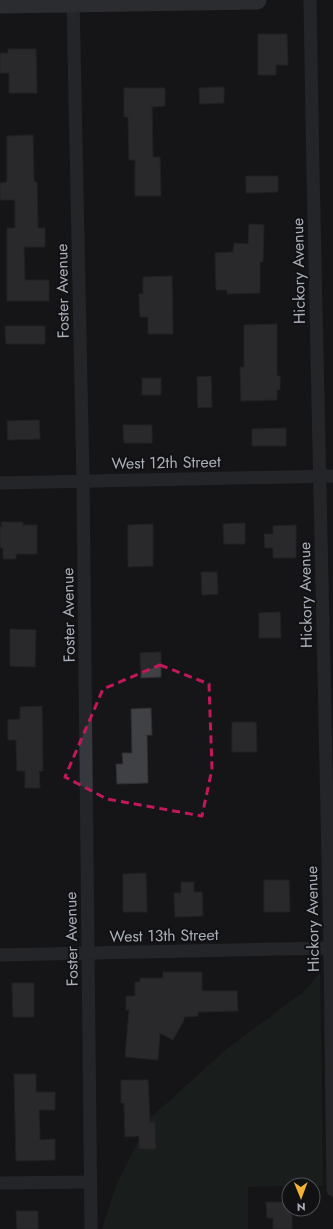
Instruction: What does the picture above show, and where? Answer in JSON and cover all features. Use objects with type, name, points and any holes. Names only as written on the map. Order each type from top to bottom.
[{"type":"main road","points":[[0,4],[257,0]]},
{"type":"street","name":"Hickory Avenue","points":[[310,0],[312,172],[330,948],[333,1190]]},
{"type":"street","name":"Foster Avenue","points":[[73,2],[83,481],[90,1229]]},
{"type":"street","name":"West 12th Street","points":[[0,483],[333,476]]},
{"type":"street","name":"West 13th Street","points":[[0,955],[330,948]]},
{"type":"street","points":[[0,1183],[90,1182]]},
{"type":"highlighted area","points":[[160,665],[209,684],[212,769],[202,816],[107,799],[65,777],[103,689]]},
{"type":"shaded area","points":[[320,973],[323,1186],[321,1186],[321,1177],[281,1177],[281,1186],[248,1187],[248,1229],[102,1229],[116,1186],[149,1119],[228,1048],[302,993]]},
{"type":"building","points":[[258,34],[287,34],[288,65],[276,65],[276,75],[258,75]]},
{"type":"building","points":[[8,49],[36,49],[37,93],[9,93],[9,73],[0,73],[0,53],[8,53]]},
{"type":"building","points":[[224,87],[224,103],[200,104],[199,88]]},
{"type":"building","points":[[124,88],[165,88],[165,106],[152,107],[153,157],[160,157],[161,196],[135,196],[135,160],[129,160],[128,117],[124,117]]},
{"type":"building","points":[[33,135],[34,182],[37,182],[38,228],[45,228],[45,247],[24,247],[25,280],[49,280],[49,301],[7,301],[7,228],[15,228],[15,200],[0,200],[0,183],[7,182],[7,136]]},
{"type":"building","points":[[246,176],[278,176],[278,192],[246,193]]},
{"type":"building","points":[[249,224],[264,225],[263,262],[260,262],[260,293],[227,294],[227,290],[216,290],[215,253],[233,252],[234,243],[248,244]]},
{"type":"building","points":[[172,276],[173,334],[148,334],[148,317],[140,317],[139,294],[143,294],[143,277]]},
{"type":"building","points":[[277,324],[277,376],[280,376],[280,390],[277,390],[277,400],[241,401],[240,367],[244,367],[244,325]]},
{"type":"building","points":[[5,326],[45,326],[45,344],[6,344]]},
{"type":"building","points":[[211,376],[212,407],[198,408],[197,377]]},
{"type":"building","points":[[142,378],[161,378],[161,395],[142,395]]},
{"type":"building","points":[[39,420],[40,439],[8,440],[7,421]]},
{"type":"building","points":[[123,425],[152,425],[152,443],[124,443]]},
{"type":"building","points":[[286,428],[286,446],[252,446],[252,429]]},
{"type":"building","points":[[1,522],[23,522],[23,525],[37,525],[37,554],[16,554],[16,559],[3,559],[3,548],[0,548]]},
{"type":"building","points":[[245,523],[245,544],[224,544],[223,524]]},
{"type":"building","points":[[153,524],[153,566],[128,567],[128,525]]},
{"type":"building","points":[[296,525],[296,558],[273,558],[273,548],[265,548],[264,534],[273,534],[273,526]]},
{"type":"building","points":[[201,572],[217,572],[218,594],[202,595]]},
{"type":"building","points":[[280,612],[281,638],[259,638],[259,613]]},
{"type":"building","points":[[10,629],[36,630],[35,667],[10,666]]},
{"type":"building","points":[[161,652],[161,677],[141,678],[140,653]]},
{"type":"building","points":[[42,706],[43,771],[39,771],[40,788],[25,788],[25,771],[17,771],[16,740],[8,740],[8,720],[20,719],[20,707]]},
{"type":"building","points":[[151,708],[152,735],[147,735],[148,783],[117,784],[116,764],[123,764],[122,753],[132,753],[131,709]]},
{"type":"building","points":[[232,722],[256,722],[257,752],[232,752]]},
{"type":"building","points":[[146,873],[147,912],[123,912],[123,874]]},
{"type":"building","points":[[264,880],[289,880],[290,912],[264,912]]},
{"type":"building","points":[[181,882],[194,882],[194,892],[202,892],[203,916],[175,917],[174,893],[181,893]]},
{"type":"building","points":[[163,972],[202,972],[202,991],[237,991],[238,1011],[198,1012],[198,1016],[184,1017],[184,1020],[173,1040],[160,1033],[158,1060],[125,1057],[129,1010],[126,1010],[126,996],[135,996],[135,982],[140,982],[140,978],[163,978]]},
{"type":"building","points":[[12,983],[34,983],[34,1017],[13,1017]]},
{"type":"building","points":[[14,1074],[36,1074],[36,1092],[55,1092],[55,1110],[39,1110],[40,1140],[55,1139],[55,1160],[16,1161]]},
{"type":"building","points":[[121,1080],[148,1080],[150,1122],[155,1122],[156,1149],[139,1149],[139,1136],[125,1137],[124,1103],[121,1103]]},
{"type":"building","points":[[266,1202],[281,1202],[281,1217],[292,1217],[292,1229],[273,1229],[273,1218],[267,1218]]},
{"type":"building","points":[[16,1211],[38,1211],[38,1229],[17,1229]]}]
